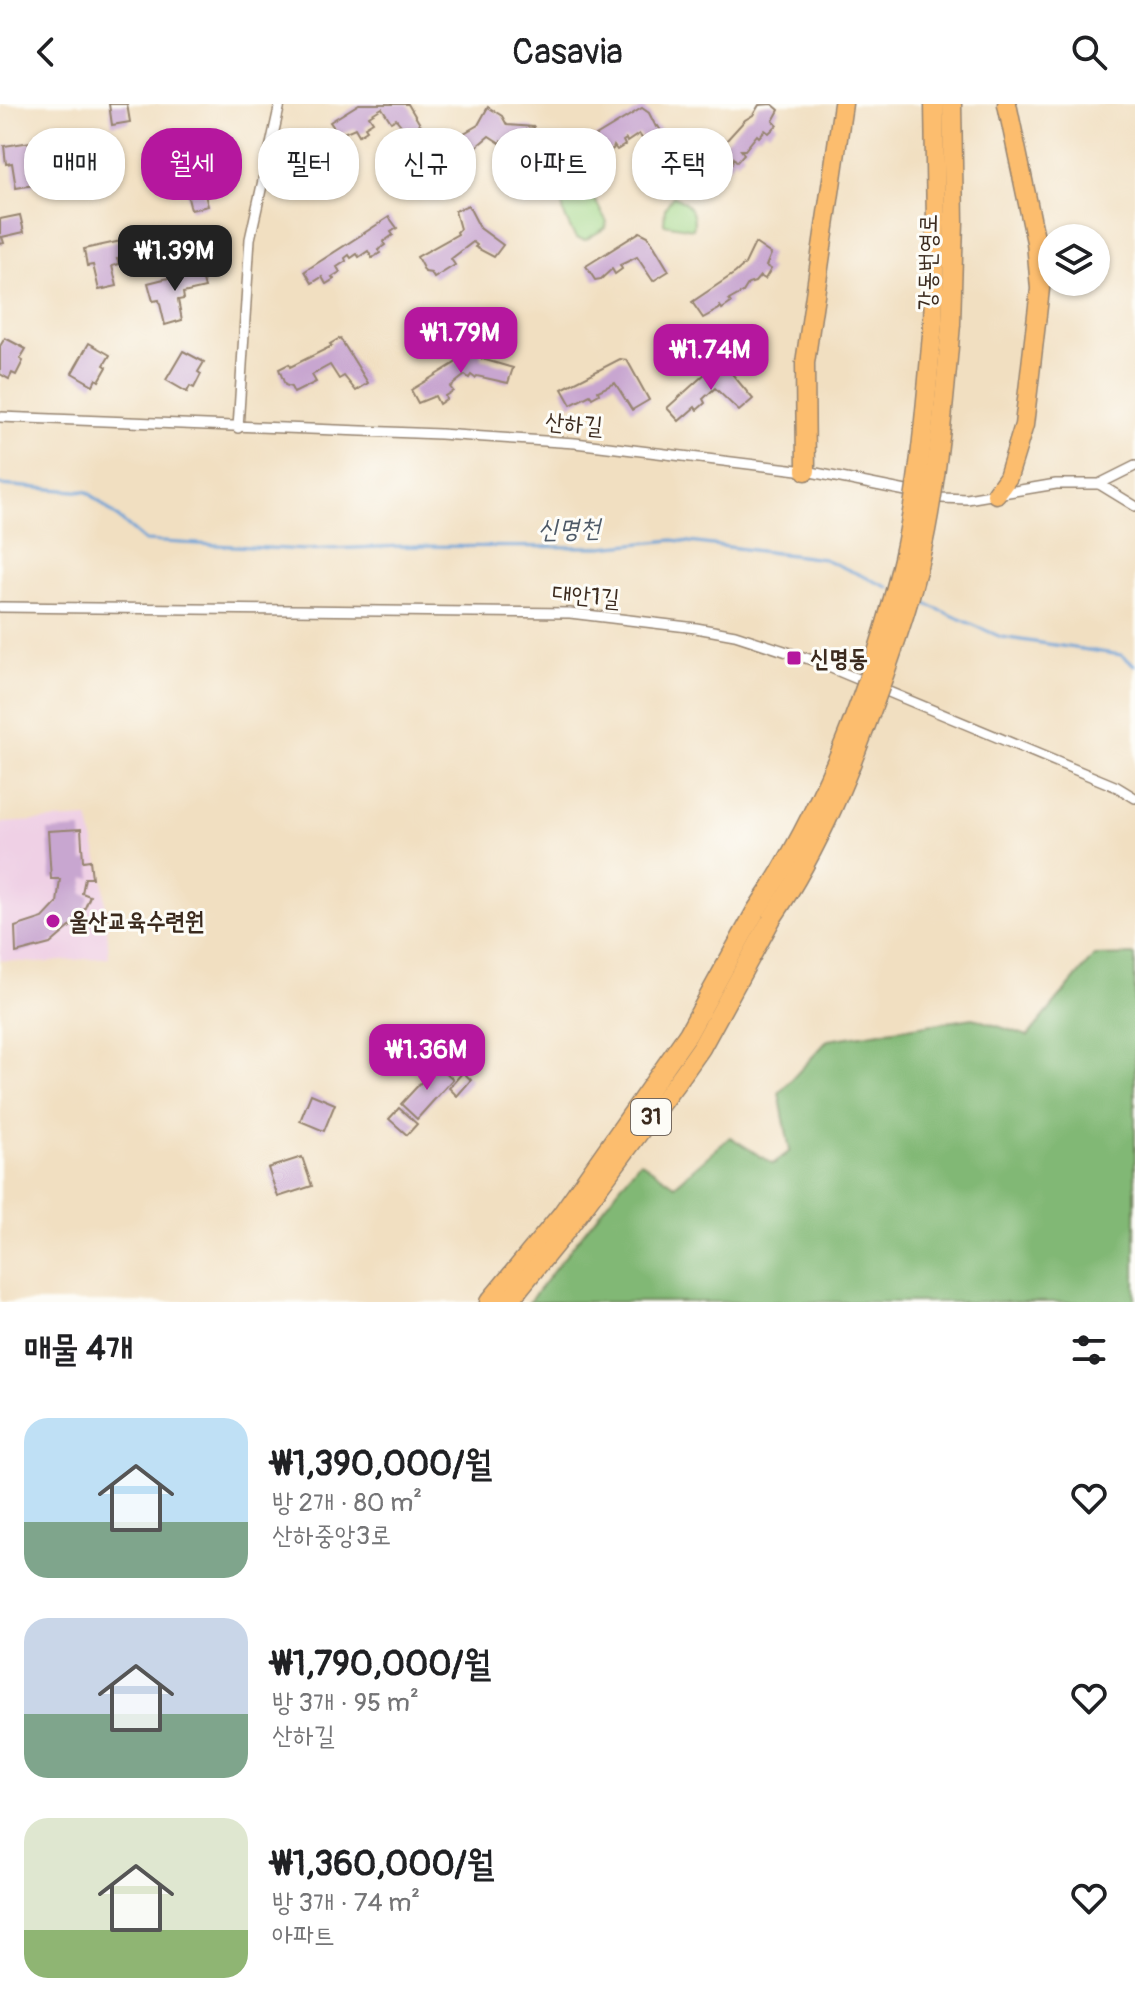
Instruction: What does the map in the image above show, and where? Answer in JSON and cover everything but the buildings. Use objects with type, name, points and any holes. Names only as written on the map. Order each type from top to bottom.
[{"type":"highway","points":[[806,471],[805,363],[843,104]]},
{"type":"highway","name":"강동번영로","points":[[934,104],[936,237],[942,324]]},
{"type":"highway","name":"강동번영로","points":[[942,324],[954,222],[952,104]]},
{"type":"highway","points":[[996,494],[1008,477],[1024,425],[1040,289],[1036,242],[1007,104]]},
{"type":"highway","points":[[489,1302],[561,1215],[688,1034],[764,915],[800,841],[830,775],[872,667],[903,559],[942,324]]},
{"type":"highway","name":"31","points":[[508,1302],[565,1232],[701,1048],[764,915]]},
{"type":"street","points":[[238,428],[250,239],[280,104]]},
{"type":"street","name":"산하길","points":[[0,417],[440,434],[575,443],[806,471],[941,498],[967,499],[1056,484],[1099,484],[1135,466]]},
{"type":"street","points":[[1099,484],[1135,506]]},
{"type":"street","name":"대안1길","points":[[0,607],[532,611],[696,628],[773,645],[812,660],[1117,787],[1135,798]]},
{"type":"shaded area","name":"울산교육수련원","points":[[88,818],[104,884],[109,957],[38,963],[0,960],[0,823]]},
{"type":"green space","points":[[563,200],[595,200],[607,222],[605,228],[585,240],[576,238]]},
{"type":"green space","points":[[670,200],[683,202],[694,218],[693,229],[664,224],[665,208]]},
{"type":"green space","points":[[1135,955],[1135,1302],[529,1302],[640,1161],[675,1185],[730,1137],[773,1164],[790,1151],[779,1093],[828,1040],[973,1018],[1028,1036],[1094,956]]},
{"type":"waterway","name":"신명천","points":[[0,485],[88,492],[145,541],[305,550],[403,546],[601,547],[673,540],[824,559],[890,588]]},
{"type":"waterway","name":"신명천","points":[[915,599],[1001,637],[1121,655],[1135,665]]},
{"type":"place","name":"신명동","points":[[794,658]]},
{"type":"place","name":"울산교육수련원","points":[[53,921]]}]
